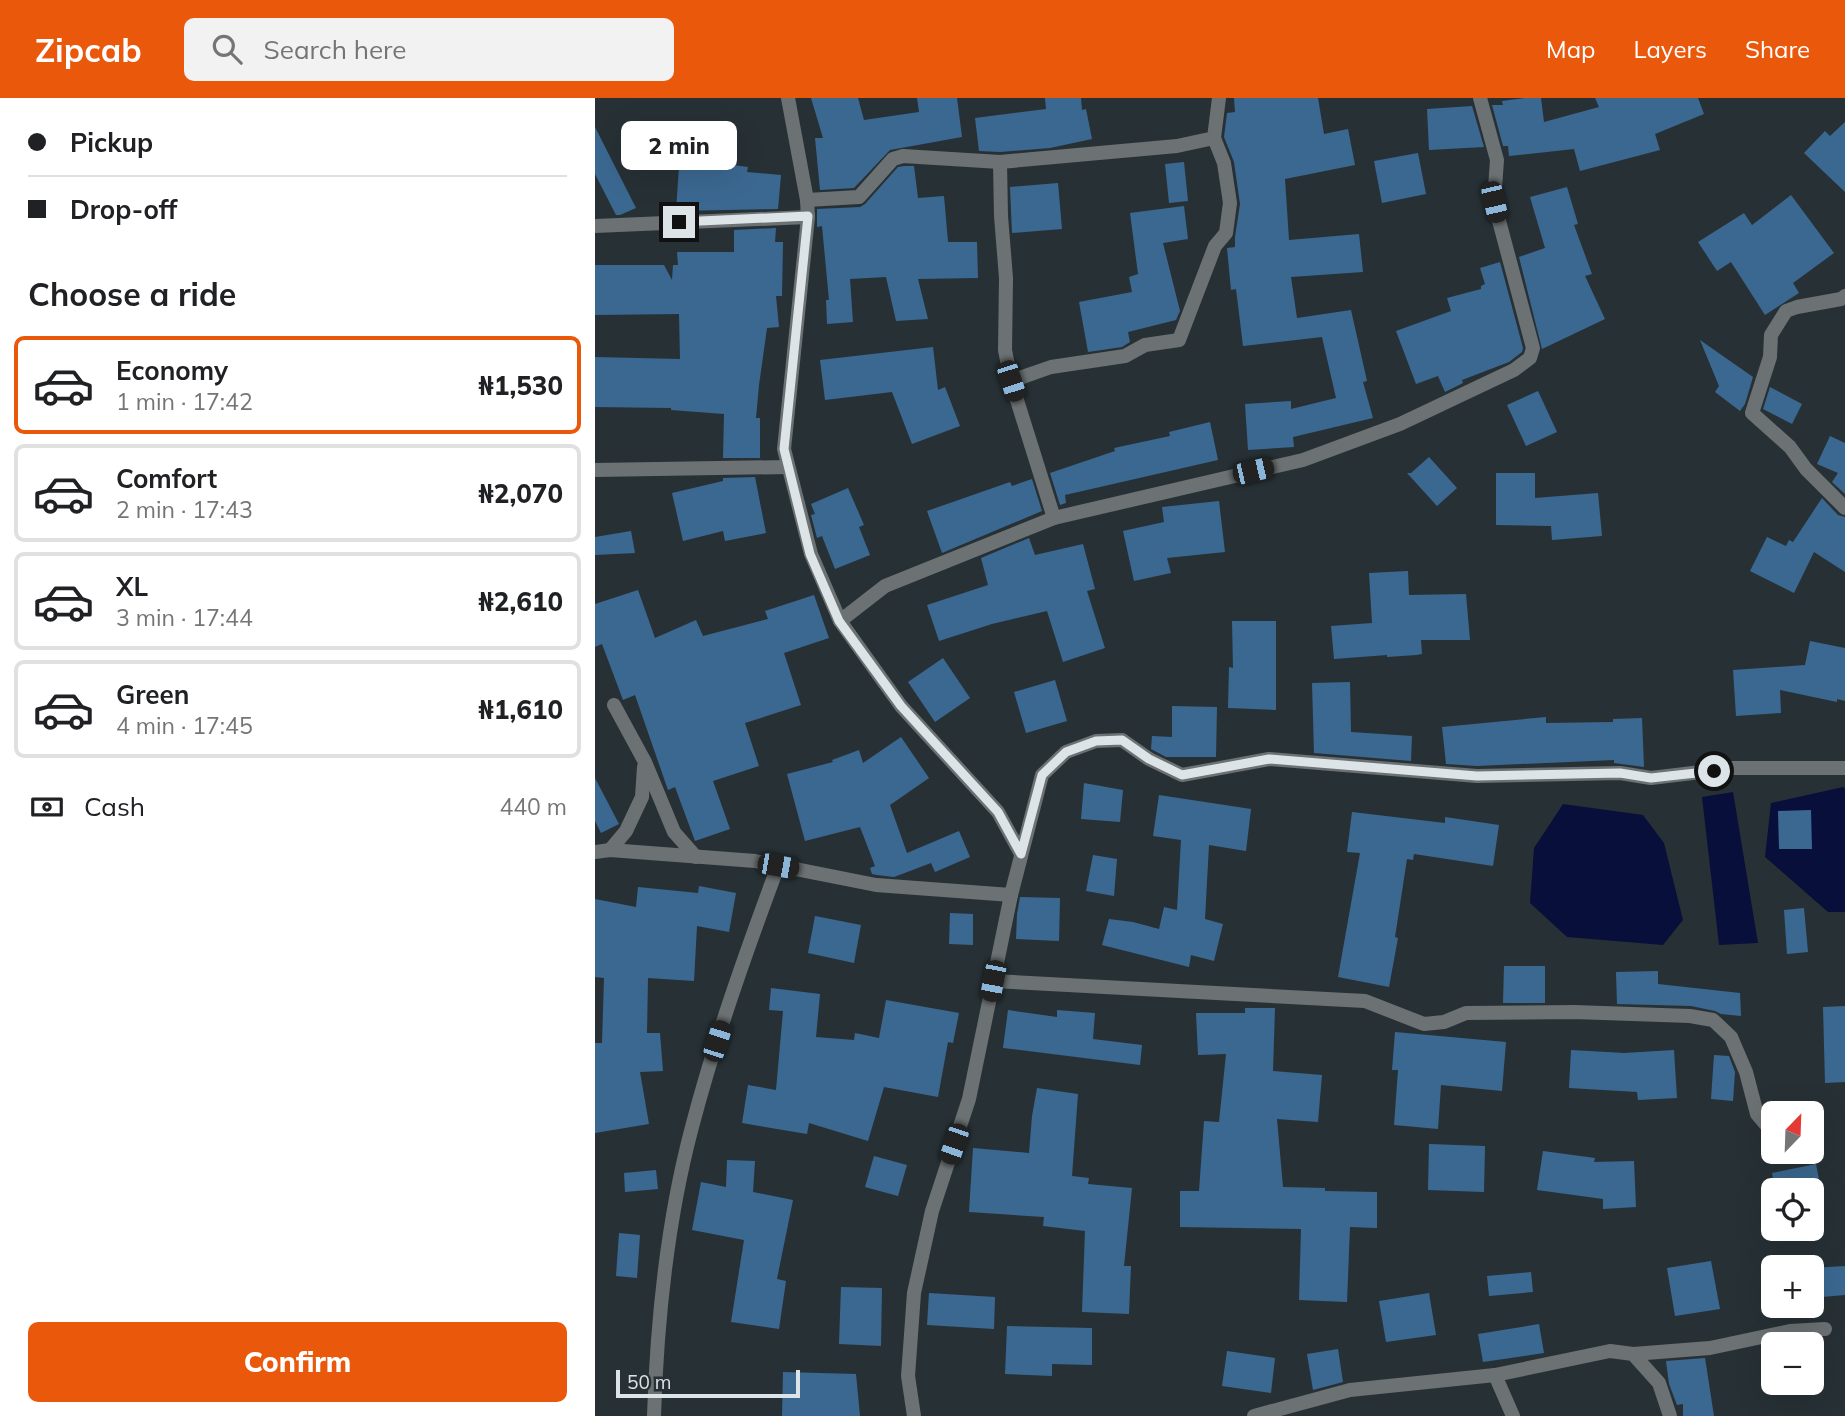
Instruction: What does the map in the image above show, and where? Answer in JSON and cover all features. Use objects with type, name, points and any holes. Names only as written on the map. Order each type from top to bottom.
[{"type":"street","points":[[788,98],[808,216],[784,449],[810,554],[839,621],[901,706],[998,812],[1021,854]]},
{"type":"street","points":[[1011,381],[1051,367],[1125,356],[1145,345],[1179,340],[1215,246],[1226,233],[1230,203],[1224,163],[1214,138],[1219,98]]},
{"type":"street","points":[[839,621],[885,586],[1054,518],[1303,460],[1399,424],[1514,370],[1530,358],[1533,348],[1494,202],[1497,160],[1480,98]]},
{"type":"street","points":[[807,200],[859,197],[893,159],[903,156],[1000,162],[1177,146],[1214,138]]},
{"type":"street","points":[[1000,162],[1006,278],[1005,351],[1011,381],[1054,518]]},
{"type":"street","points":[[595,226],[808,216]]},
{"type":"street","points":[[1845,296],[1786,311],[1770,335],[1770,357],[1752,414],[1790,447],[1806,469],[1845,508]]},
{"type":"street","points":[[595,470],[788,467]]},
{"type":"street","points":[[614,705],[645,762],[674,832],[696,857]]},
{"type":"street","points":[[914,1416],[908,1377],[914,1293],[932,1211],[969,1099],[1011,895],[1042,775],[1066,752],[1096,741],[1122,740],[1149,759],[1182,775],[1269,759],[1477,776],[1620,773],[1651,778],[1734,768],[1845,768]]},
{"type":"street","points":[[610,850],[626,831],[642,797],[645,762]]},
{"type":"street","points":[[595,852],[610,850],[755,861],[876,885],[1011,895]]},
{"type":"street","points":[[654,1416],[664,1283],[675,1207],[691,1129],[717,1041],[778,866]]},
{"type":"street","points":[[993,981],[1364,1001],[1424,1024],[1444,1022],[1466,1013],[1690,1016],[1713,1020],[1731,1037],[1746,1072],[1757,1114],[1761,1119]]},
{"type":"street","points":[[1254,1416],[1350,1390],[1495,1375],[1610,1351],[1633,1354],[1710,1348],[1790,1331],[1825,1329]]},
{"type":"street","points":[[1633,1354],[1658,1383],[1670,1416]]},
{"type":"street","points":[[1495,1375],[1513,1416]]},
{"type":"shaded area","points":[[1843,787],[1845,912],[1828,912],[1765,857],[1771,803]]},
{"type":"shaded area","points":[[1733,792],[1758,943],[1719,945],[1702,797]]},
{"type":"shaded area","points":[[1563,804],[1643,815],[1664,843],[1683,920],[1663,945],[1567,937],[1530,903],[1534,848]]},
{"type":"building","points":[[811,98],[858,98],[864,120],[919,112],[917,98],[957,98],[962,137],[890,150],[854,188],[820,190],[815,138],[823,138]]},
{"type":"building","points":[[1045,98],[1081,98],[1082,110],[1086,109],[1092,139],[1050,148],[979,151],[975,118],[1046,109]]},
{"type":"building","points":[[1234,98],[1318,98],[1324,134],[1348,129],[1355,165],[1285,179],[1289,240],[1359,234],[1363,272],[1291,277],[1297,318],[1351,310],[1367,381],[1363,382],[1373,418],[1293,437],[1294,447],[1248,450],[1245,404],[1291,401],[1291,409],[1336,398],[1322,337],[1243,346],[1236,289],[1231,290],[1227,248],[1235,247],[1240,204],[1234,162],[1224,137],[1227,113],[1235,112]]},
{"type":"building","points":[[1541,98],[1544,122],[1599,107],[1595,98],[1698,98],[1704,114],[1655,134],[1660,150],[1580,171],[1574,149],[1509,156],[1508,146],[1503,146],[1492,105],[1503,105],[1502,101]]},
{"type":"building","points":[[1472,106],[1484,147],[1429,150],[1427,109]]},
{"type":"building","points":[[1845,122],[1845,192],[1804,153],[1825,131],[1830,136]]},
{"type":"building","points":[[595,127],[636,208],[620,215],[616,215],[595,174]]},
{"type":"building","points":[[1418,153],[1426,194],[1382,203],[1374,161]]},
{"type":"building","points":[[711,162],[748,167],[747,172],[781,175],[778,209],[676,211],[679,166],[710,168]]},
{"type":"building","points":[[1184,162],[1188,201],[1169,203],[1165,164]]},
{"type":"building","points":[[914,166],[918,198],[944,196],[948,242],[977,242],[978,278],[918,279],[928,319],[896,321],[886,277],[850,279],[853,322],[827,324],[826,300],[829,300],[822,226],[817,227],[817,209],[860,207],[898,167]]},
{"type":"building","points":[[1058,183],[1062,229],[1012,233],[1010,187]]},
{"type":"building","points":[[1567,187],[1578,224],[1574,225],[1592,274],[1585,276],[1605,319],[1542,349],[1519,257],[1545,248],[1530,197]]},
{"type":"building","points":[[1791,195],[1834,253],[1793,283],[1799,293],[1765,315],[1731,262],[1717,271],[1698,242],[1744,213],[1752,225]]},
{"type":"building","points":[[1184,206],[1188,239],[1163,243],[1180,311],[1176,320],[1128,332],[1130,342],[1122,347],[1088,352],[1079,302],[1132,292],[1129,277],[1138,274],[1130,213]]},
{"type":"building","points":[[776,228],[775,242],[783,242],[782,296],[776,296],[779,327],[767,328],[759,385],[756,418],[760,418],[760,458],[723,458],[724,414],[671,408],[595,407],[595,357],[680,359],[679,314],[595,315],[595,265],[664,265],[672,280],[673,265],[678,265],[677,252],[734,252],[734,230]]},
{"type":"building","points":[[1500,262],[1522,352],[1509,362],[1462,380],[1463,383],[1445,392],[1438,376],[1416,384],[1396,331],[1451,311],[1447,298],[1481,289],[1485,284],[1480,268]]},
{"type":"building","points":[[1700,340],[1753,377],[1745,404],[1740,411],[1715,392],[1719,386]]},
{"type":"building","points":[[933,347],[938,390],[945,387],[960,426],[912,444],[892,392],[825,400],[820,360]]},
{"type":"building","points":[[1770,387],[1802,404],[1792,424],[1763,409]]},
{"type":"building","points":[[1538,391],[1557,432],[1526,446],[1507,405]]},
{"type":"building","points":[[1210,422],[1218,460],[1065,495],[1066,503],[1060,505],[1050,473],[1115,451],[1114,448],[1170,436],[1169,432]]},
{"type":"building","points":[[1830,436],[1845,443],[1845,494],[1832,482],[1838,473],[1817,464]]},
{"type":"building","points":[[1429,457],[1457,488],[1437,506],[1407,473],[1411,473]]},
{"type":"building","points":[[1496,473],[1535,473],[1535,498],[1598,493],[1602,536],[1552,540],[1551,526],[1496,525]]},
{"type":"building","points":[[755,477],[766,533],[725,541],[723,531],[683,541],[672,493],[723,481],[723,478]]},
{"type":"building","points":[[1032,479],[1042,511],[942,553],[927,511],[1010,482],[1012,486]]},
{"type":"building","points":[[848,488],[864,525],[859,527],[870,555],[835,569],[822,536],[817,538],[811,515],[815,514],[811,504]]},
{"type":"building","points":[[1822,498],[1838,515],[1845,517],[1845,572],[1814,552],[1794,593],[1750,571],[1767,537],[1786,546],[1789,540],[1793,542]]},
{"type":"building","points":[[1219,501],[1225,552],[1167,558],[1171,573],[1134,581],[1123,531],[1164,522],[1162,507]]},
{"type":"building","points":[[631,531],[635,553],[595,555],[595,537]]},
{"type":"building","points":[[1029,538],[1035,555],[1083,544],[1095,589],[1087,591],[1105,648],[1063,662],[1047,611],[992,624],[939,641],[927,605],[988,585],[981,558]]},
{"type":"building","points":[[1408,571],[1409,595],[1466,594],[1470,640],[1421,640],[1422,654],[1416,655],[1334,659],[1331,626],[1372,623],[1369,573]]},
{"type":"building","points":[[638,590],[655,638],[696,620],[703,636],[768,619],[765,611],[814,595],[829,638],[784,653],[801,705],[745,723],[759,766],[713,781],[730,829],[695,841],[675,787],[668,790],[635,695],[623,700],[602,644],[595,647],[595,604]]},
{"type":"building","points":[[1232,621],[1276,621],[1276,710],[1228,708],[1229,667],[1233,668]]},
{"type":"building","points":[[1810,641],[1845,648],[1845,701],[1837,699],[1837,702],[1780,690],[1781,713],[1736,716],[1733,670],[1805,665]]},
{"type":"building","points":[[943,658],[970,698],[935,722],[908,682]]},
{"type":"building","points":[[1055,680],[1067,721],[1026,733],[1014,692]]},
{"type":"building","points":[[1350,682],[1351,732],[1412,736],[1411,761],[1314,753],[1312,683]]},
{"type":"building","points":[[1172,706],[1217,707],[1216,757],[1166,757],[1151,749],[1152,736],[1172,737]]},
{"type":"building","points":[[1546,717],[1546,723],[1613,722],[1613,719],[1642,718],[1644,767],[1614,763],[1614,760],[1477,766],[1446,764],[1442,727]]},
{"type":"building","points":[[901,737],[929,778],[890,805],[907,853],[959,831],[970,857],[935,872],[931,863],[894,877],[872,874],[870,868],[875,866],[860,827],[805,841],[787,774],[833,762],[832,760],[859,750],[863,763]]},
{"type":"building","points":[[595,778],[619,824],[601,833],[595,821]]},
{"type":"building","points":[[1084,783],[1123,790],[1120,822],[1081,819]]},
{"type":"building","points":[[1159,795],[1251,809],[1246,851],[1209,845],[1205,919],[1223,924],[1214,961],[1191,955],[1189,967],[1102,945],[1109,919],[1159,929],[1164,907],[1177,910],[1181,840],[1153,836]]},
{"type":"building","points":[[1811,810],[1812,849],[1779,849],[1778,811]]},
{"type":"building","points":[[1352,812],[1445,823],[1445,817],[1499,825],[1493,866],[1414,854],[1413,860],[1407,859],[1389,987],[1338,977],[1360,853],[1347,852]]},
{"type":"building","points":[[1093,855],[1117,859],[1114,896],[1086,891]]},
{"type":"building","points":[[699,886],[736,893],[729,932],[697,926],[694,981],[648,978],[647,1033],[660,1033],[663,1071],[640,1072],[649,1124],[595,1133],[595,1043],[602,1043],[604,978],[595,977],[595,899],[636,907],[638,887],[698,893]]},
{"type":"building","points":[[1020,897],[1060,898],[1059,941],[1016,939]]},
{"type":"building","points":[[1804,908],[1808,952],[1787,954],[1784,910]]},
{"type":"building","points":[[950,913],[973,914],[973,945],[949,944]]},
{"type":"building","points":[[815,916],[861,925],[854,963],[808,953]]},
{"type":"building","points":[[1504,966],[1545,966],[1545,1003],[1503,1003]]},
{"type":"building","points":[[1658,971],[1658,984],[1740,993],[1741,1016],[1691,1006],[1617,1004],[1616,972]]},
{"type":"building","points":[[771,988],[820,994],[816,1037],[854,1040],[855,1033],[879,1038],[886,1000],[959,1013],[953,1043],[948,1042],[938,1097],[884,1087],[868,1141],[809,1123],[807,1134],[742,1123],[748,1085],[776,1090],[783,1011],[769,1010]]},
{"type":"building","points":[[1845,1006],[1845,1082],[1825,1083],[1823,1007]]},
{"type":"building","points":[[1245,1008],[1275,1008],[1273,1071],[1322,1075],[1318,1122],[1277,1119],[1283,1187],[1377,1192],[1377,1228],[1350,1227],[1347,1302],[1299,1300],[1301,1229],[1180,1227],[1180,1191],[1199,1191],[1204,1121],[1219,1122],[1226,1054],[1198,1055],[1196,1013],[1245,1013]]},
{"type":"building","points":[[1008,1010],[1057,1017],[1057,1010],[1095,1013],[1093,1039],[1142,1045],[1140,1065],[1003,1048]]},
{"type":"building","points":[[1395,1032],[1506,1042],[1502,1091],[1441,1085],[1438,1129],[1394,1125],[1398,1070],[1392,1070]]},
{"type":"building","points":[[1571,1050],[1624,1053],[1674,1050],[1677,1098],[1638,1100],[1637,1092],[1569,1088]]},
{"type":"building","points":[[1714,1055],[1729,1056],[1735,1072],[1733,1101],[1711,1099]]},
{"type":"building","points":[[1037,1088],[1078,1094],[1072,1176],[1089,1178],[1088,1184],[1132,1188],[1124,1266],[1131,1266],[1129,1314],[1082,1312],[1085,1231],[1043,1226],[1044,1217],[969,1212],[973,1148],[1029,1153]]},
{"type":"building","points":[[1429,1144],[1485,1146],[1484,1192],[1428,1190]]},
{"type":"building","points":[[1543,1151],[1595,1158],[1594,1162],[1634,1161],[1636,1207],[1603,1209],[1603,1199],[1537,1190]]},
{"type":"building","points":[[874,1156],[907,1165],[898,1196],[865,1187]]},
{"type":"building","points":[[727,1160],[755,1161],[753,1192],[793,1200],[777,1279],[786,1281],[779,1329],[731,1322],[744,1240],[692,1230],[701,1182],[726,1187]]},
{"type":"building","points":[[1816,1164],[1819,1178],[1773,1178],[1772,1173]]},
{"type":"building","points":[[656,1170],[658,1189],[625,1192],[624,1173]]},
{"type":"building","points":[[619,1233],[640,1235],[637,1278],[616,1276]]},
{"type":"building","points":[[1711,1261],[1720,1309],[1675,1316],[1667,1268]]},
{"type":"building","points":[[1845,1266],[1845,1295],[1824,1297],[1824,1267]]},
{"type":"building","points":[[1531,1272],[1533,1292],[1489,1296],[1487,1276]]},
{"type":"building","points":[[841,1287],[882,1288],[881,1346],[839,1344]]},
{"type":"building","points":[[929,1293],[995,1297],[994,1329],[927,1325]]},
{"type":"building","points":[[1429,1293],[1436,1335],[1386,1342],[1379,1301]]},
{"type":"building","points":[[1539,1324],[1544,1353],[1483,1362],[1478,1334]]},
{"type":"building","points":[[1007,1326],[1092,1328],[1092,1365],[1052,1364],[1052,1376],[1005,1374]]},
{"type":"building","points":[[1338,1349],[1343,1382],[1313,1390],[1307,1354]]},
{"type":"building","points":[[1227,1351],[1275,1358],[1271,1393],[1222,1386]]},
{"type":"building","points":[[1705,1358],[1714,1416],[1683,1416],[1683,1404],[1677,1405],[1669,1384],[1666,1361]]},
{"type":"building","points":[[783,1372],[856,1374],[860,1416],[782,1416]]},
{"type":"route","points":[[679,222],[808,216],[784,449],[810,554],[839,621],[901,706],[998,812],[1021,854],[1042,775],[1066,752],[1096,741],[1122,740],[1149,759],[1182,775],[1269,759],[1477,776],[1620,773],[1651,778],[1714,771]]}]
